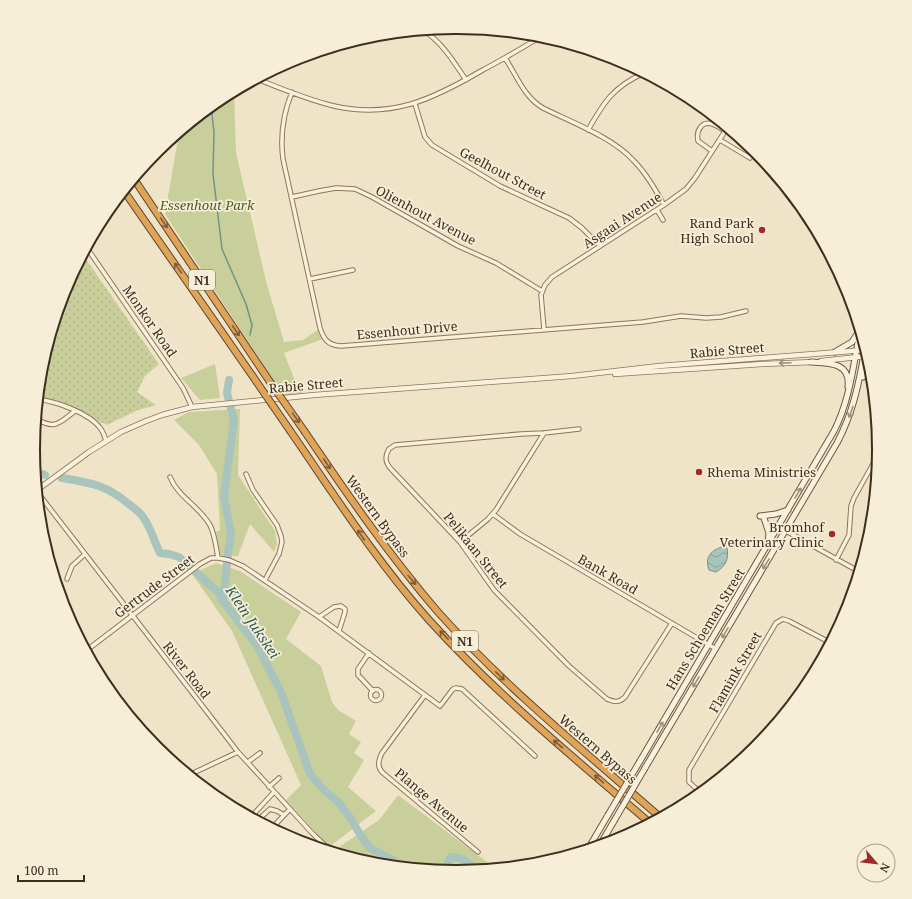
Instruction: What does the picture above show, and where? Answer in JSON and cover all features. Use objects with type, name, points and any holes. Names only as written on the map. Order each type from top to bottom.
[{"type":"highway","name":"Western Bypass","points":[[137,184],[270,382],[386,548],[414,583],[468,644],[525,700],[656,813]]},
{"type":"highway","name":"Western Bypass","points":[[127,196],[365,540],[397,582],[430,620],[518,709],[645,819]]},
{"type":"main road","points":[[835,352],[852,342],[856,337]]},
{"type":"main road","name":"Hans Schoeman Street","points":[[592,842],[831,438],[845,405],[857,343]]},
{"type":"main road","points":[[811,362],[833,364],[845,371],[848,383],[845,405]]},
{"type":"main road","name":"Hans Schoeman Street","points":[[605,837],[838,444],[848,421],[864,366]]},
{"type":"main road","points":[[858,390],[864,371]]},
{"type":"main road","points":[[766,548],[769,533],[762,517],[789,509]]},
{"type":"street","points":[[429,35],[443,46],[466,80]]},
{"type":"street","points":[[264,81],[322,103],[351,109],[384,109],[415,104],[441,94],[533,41]]},
{"type":"street","points":[[505,58],[526,93],[534,102],[615,145],[633,159],[650,180],[664,205]]},
{"type":"street","points":[[588,130],[603,104],[616,90],[638,76]]},
{"type":"street","name":"Essenhout Drive","points":[[292,92],[283,120],[281,142],[283,159],[321,332],[327,342],[341,346],[643,322],[680,316],[701,318],[746,311]]},
{"type":"street","name":"Geelhout Street","points":[[415,104],[425,137],[432,145],[500,186],[569,218],[582,228],[600,246]]},
{"type":"street","points":[[712,151],[698,141],[697,133],[702,125],[706,123],[716,126]]},
{"type":"street","name":"Asgaai Avenue","points":[[542,291],[552,277],[657,210],[689,186],[724,132]]},
{"type":"street","points":[[720,140],[750,158]]},
{"type":"street","name":"Olienhout Avenue","points":[[292,198],[336,188],[355,189],[372,197],[458,246],[496,263],[542,291]]},
{"type":"street","points":[[657,210],[663,220]]},
{"type":"street","name":"Monkor Road","points":[[90,253],[184,388],[192,407]]},
{"type":"street","points":[[310,279],[353,270]]},
{"type":"street","points":[[542,291],[544,329]]},
{"type":"street","name":"Rabie Street","points":[[42,488],[106,441],[146,420],[192,407],[322,394],[600,373],[659,366],[859,350]]},
{"type":"street","name":"Rabie Street","points":[[600,373],[621,374],[811,362],[861,356]]},
{"type":"street","points":[[43,400],[75,411],[88,418],[100,429],[106,441]]},
{"type":"street","points":[[41,422],[48,425],[53,425],[75,411]]},
{"type":"street","name":"Pelikaan Street","points":[[579,429],[395,445],[389,449],[385,459],[388,466],[460,542],[489,584],[498,594],[575,671],[604,697],[613,702],[620,701],[627,694],[672,623]]},
{"type":"street","points":[[460,542],[493,514],[544,433]]},
{"type":"street","points":[[836,560],[849,535],[854,498],[871,468]]},
{"type":"street","points":[[246,474],[253,490],[277,525],[281,536],[282,542],[279,554],[265,580]]},
{"type":"street","points":[[170,477],[176,488],[210,525],[214,533],[220,558]]},
{"type":"street","name":"River Road","points":[[43,498],[238,752],[269,787],[324,844]]},
{"type":"street","name":"Bank Road","points":[[493,514],[520,534],[716,648]]},
{"type":"street","points":[[779,527],[853,569]]},
{"type":"street","points":[[67,579],[72,566],[85,554]]},
{"type":"street","name":"Gertrude Street","points":[[91,647],[198,565],[207,560],[220,558],[229,560],[243,566],[320,617],[440,706],[453,689],[462,689],[535,756]]},
{"type":"street","points":[[320,617],[334,607],[339,605],[341,606],[345,612],[339,631]]},
{"type":"street","name":"Flamink Street","points":[[696,788],[692,785],[688,778],[689,770],[776,623],[783,619],[790,620],[824,642]]},
{"type":"street","points":[[369,653],[358,669],[358,675],[373,691]]},
{"type":"street","name":"Plange Avenue","points":[[426,695],[385,749],[379,761],[379,767],[383,773],[478,852]]},
{"type":"street","points":[[195,772],[238,752]]},
{"type":"street","points":[[248,762],[260,753]]},
{"type":"street","points":[[269,787],[279,778]]},
{"type":"street","points":[[255,813],[274,792]]},
{"type":"street","points":[[262,817],[269,810],[273,809],[284,815]]},
{"type":"street","points":[[276,824],[290,809]]},
{"type":"green space","name":"Essenhout Park","points":[[234,98],[236,153],[267,285],[284,342],[303,340],[319,329],[323,339],[284,353],[298,388],[306,396],[286,400],[165,214],[178,141],[203,120]]},
{"type":"green space","points":[[86,260],[159,364],[145,376],[137,392],[156,405],[138,410],[107,425],[55,401],[44,399],[44,395],[48,368],[55,342],[72,290]]},
{"type":"green space","points":[[215,364],[220,398],[200,400],[181,378]]},
{"type":"green space","points":[[240,409],[238,475],[275,531],[277,544],[274,552],[250,524],[238,556],[220,556],[216,532],[220,530],[217,474],[199,445],[174,420],[189,412]]},
{"type":"green space","points":[[216,563],[240,571],[301,612],[286,639],[321,666],[332,702],[338,710],[356,721],[349,734],[361,742],[354,753],[364,760],[348,787],[376,811],[331,846],[327,844],[286,800],[301,785],[232,631],[192,574]]},
{"type":"green space","points":[[398,795],[489,863],[456,865],[429,864],[375,857],[338,848],[379,820]]},
{"type":"water","points":[[722,547],[727,548],[728,556],[726,562],[716,572],[709,570],[709,556],[711,553]]},
{"type":"waterway","points":[[212,114],[214,132],[213,174],[222,249],[246,304],[252,325],[250,335]]},
{"type":"waterway","points":[[223,601],[231,535],[224,496],[234,420],[227,393],[229,380]]},
{"type":"waterway","name":"Klein Jukskei","points":[[41,474],[45,475]]},
{"type":"waterway","name":"Klein Jukskei","points":[[62,478],[98,486],[121,498],[142,515],[160,553],[179,557],[218,592],[223,601],[256,644],[281,692],[310,774],[323,789],[339,803],[370,848],[392,859]]},
{"type":"waterway","name":"Klein Jukskei","points":[[447,865],[451,857],[462,859],[469,865]]},
{"type":"place","name":"Rand Park High School","points":[[762,230]]},
{"type":"place","name":"Rhema Ministries","points":[[699,472]]},
{"type":"place","name":"Bromhof Veterinary Clinic","points":[[832,534]]}]
